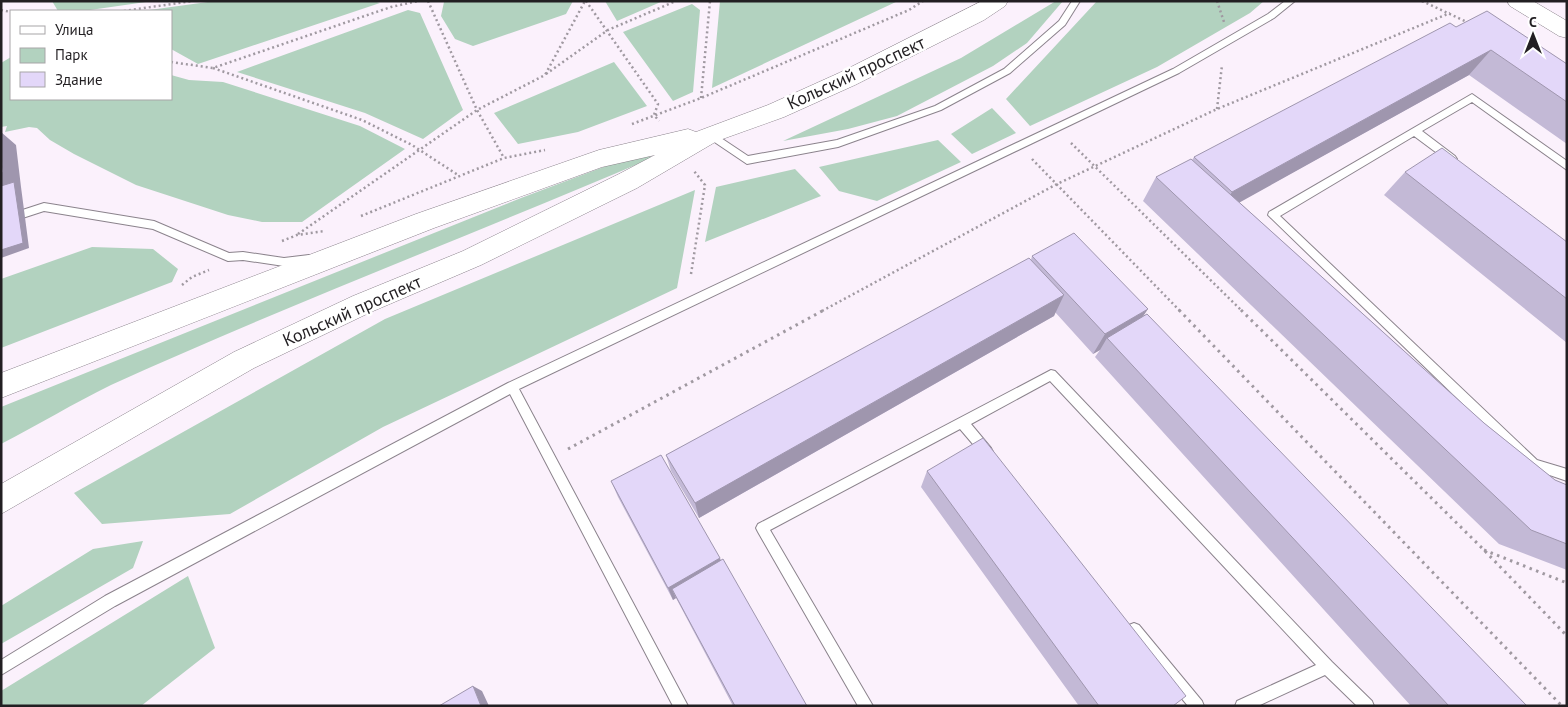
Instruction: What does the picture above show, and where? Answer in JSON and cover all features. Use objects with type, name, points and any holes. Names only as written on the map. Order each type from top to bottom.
[{"type":"main road","name":"Кольский проспект","points":[[1,500],[244,360],[362,304],[472,258],[628,181],[709,135],[776,111],[847,79],[976,15],[998,1]]},
{"type":"main road","points":[[1517,1],[1567,31]]},
{"type":"main road","name":"Кольский проспект","points":[[1,386],[333,256],[599,159],[673,140],[709,135]]},
{"type":"lane","points":[[709,135],[747,160],[838,143],[938,108],[986,84],[1006,71],[1062,23],[1076,1]]},
{"type":"lane","points":[[1,668],[110,601],[512,388],[1176,71],[1270,16],[1291,1]]},
{"type":"lane","points":[[1567,166],[1472,97],[1273,216],[1533,464],[1567,475]]},
{"type":"lane","points":[[1415,131],[1461,166]]},
{"type":"lane","points":[[1,221],[44,206],[154,225],[228,257],[244,256],[284,262],[333,256]]},
{"type":"lane","points":[[866,706],[762,528],[1051,375],[1327,667],[1367,706]]},
{"type":"lane","points":[[512,388],[681,706]]},
{"type":"lane","points":[[962,422],[994,460]]},
{"type":"lane","points":[[1127,621],[1196,706]]},
{"type":"lane","points":[[1242,706],[1327,667]]},
{"type":"path","points":[[131,10],[192,1]]},
{"type":"path","points":[[213,68],[391,7],[418,1]]},
{"type":"path","points":[[428,1],[478,110],[504,158]]},
{"type":"path","points":[[545,75],[586,1]]},
{"type":"path","points":[[297,235],[478,110],[545,75],[608,30],[676,1]]},
{"type":"path","points":[[701,98],[710,1]]},
{"type":"path","points":[[1422,1],[1476,27]]},
{"type":"path","points":[[549,460],[1057,184],[1218,109],[1450,13]]},
{"type":"path","points":[[172,62],[213,68],[243,81],[361,119],[421,148],[458,175]]},
{"type":"path","points":[[1056,128],[1483,550],[1567,636]]},
{"type":"path","points":[[1020,146],[1562,706]]},
{"type":"path","points":[[1483,550],[1567,583]]},
{"type":"green space","points":[[52,1],[153,1],[90,10],[57,10]]},
{"type":"green space","points":[[215,1],[373,1],[380,3],[198,64],[172,50],[172,10],[149,10]]},
{"type":"green space","points":[[573,1],[566,14],[473,46],[455,39],[441,16],[444,2]]},
{"type":"green space","points":[[605,1],[663,1],[617,21]]},
{"type":"green space","points":[[720,1],[898,1],[712,88]]},
{"type":"green space","points":[[1056,1],[1063,1],[1027,43],[993,66],[897,116],[848,129],[783,141],[961,58]]},
{"type":"green space","points":[[1097,1],[1264,1],[1250,13],[1157,67],[1030,126],[1006,99]]},
{"type":"green space","points":[[692,4],[700,10],[693,92],[673,101],[623,32]]},
{"type":"green space","points":[[408,10],[420,13],[463,110],[423,139],[365,113],[237,72]]},
{"type":"green space","points":[[10,58],[10,100],[172,100],[172,75],[189,80],[223,82],[360,126],[405,149],[302,222],[262,222],[228,215],[136,185],[74,154],[50,140],[37,128],[29,127],[5,132],[7,126],[1,127],[1,63]]},
{"type":"green space","points":[[614,62],[647,106],[578,132],[518,144],[494,113]]},
{"type":"green space","points":[[992,108],[1016,133],[972,154],[951,134]]},
{"type":"green space","points":[[938,140],[961,162],[877,201],[839,191],[819,167]]},
{"type":"green space","points":[[646,151],[652,158],[178,355],[97,392],[1,444],[1,407],[521,198]]},
{"type":"green space","points":[[795,169],[821,196],[705,242],[716,187]]},
{"type":"green space","points":[[695,190],[677,288],[383,427],[230,514],[102,524],[74,493],[385,319]]},
{"type":"green space","points":[[92,247],[153,249],[178,269],[172,282],[1,348],[1,279]]},
{"type":"green space","points":[[143,541],[133,568],[1,644],[1,606],[93,549]]},
{"type":"green space","points":[[188,576],[215,648],[141,706],[1,706],[1,691]]},
{"type":"building","points":[[1487,11],[1567,64],[1567,102],[1491,50],[1232,192],[1194,157],[1450,23],[1456,27]]},
{"type":"building","points":[[1442,148],[1567,242],[1567,299],[1405,172]]},
{"type":"building","points":[[1,151],[3,172],[1,173]]},
{"type":"building","points":[[1191,159],[1484,423],[1555,480],[1567,485],[1567,544],[1531,530],[1156,177]]},
{"type":"building","points":[[14,182],[23,243],[1,250],[1,186]]},
{"type":"building","points":[[1074,233],[1148,309],[1105,334],[1032,256]]},
{"type":"building","points":[[1029,258],[1064,295],[695,503],[666,455]]},
{"type":"building","points":[[1147,314],[1527,706],[1449,706],[1107,338]]},
{"type":"building","points":[[983,438],[1186,696],[1173,706],[1099,706],[927,471]]},
{"type":"building","points":[[661,455],[720,558],[668,588],[611,481]]},
{"type":"building","points":[[723,559],[807,706],[735,706],[672,589]]},
{"type":"building","points":[[473,686],[481,706],[439,706]]}]
